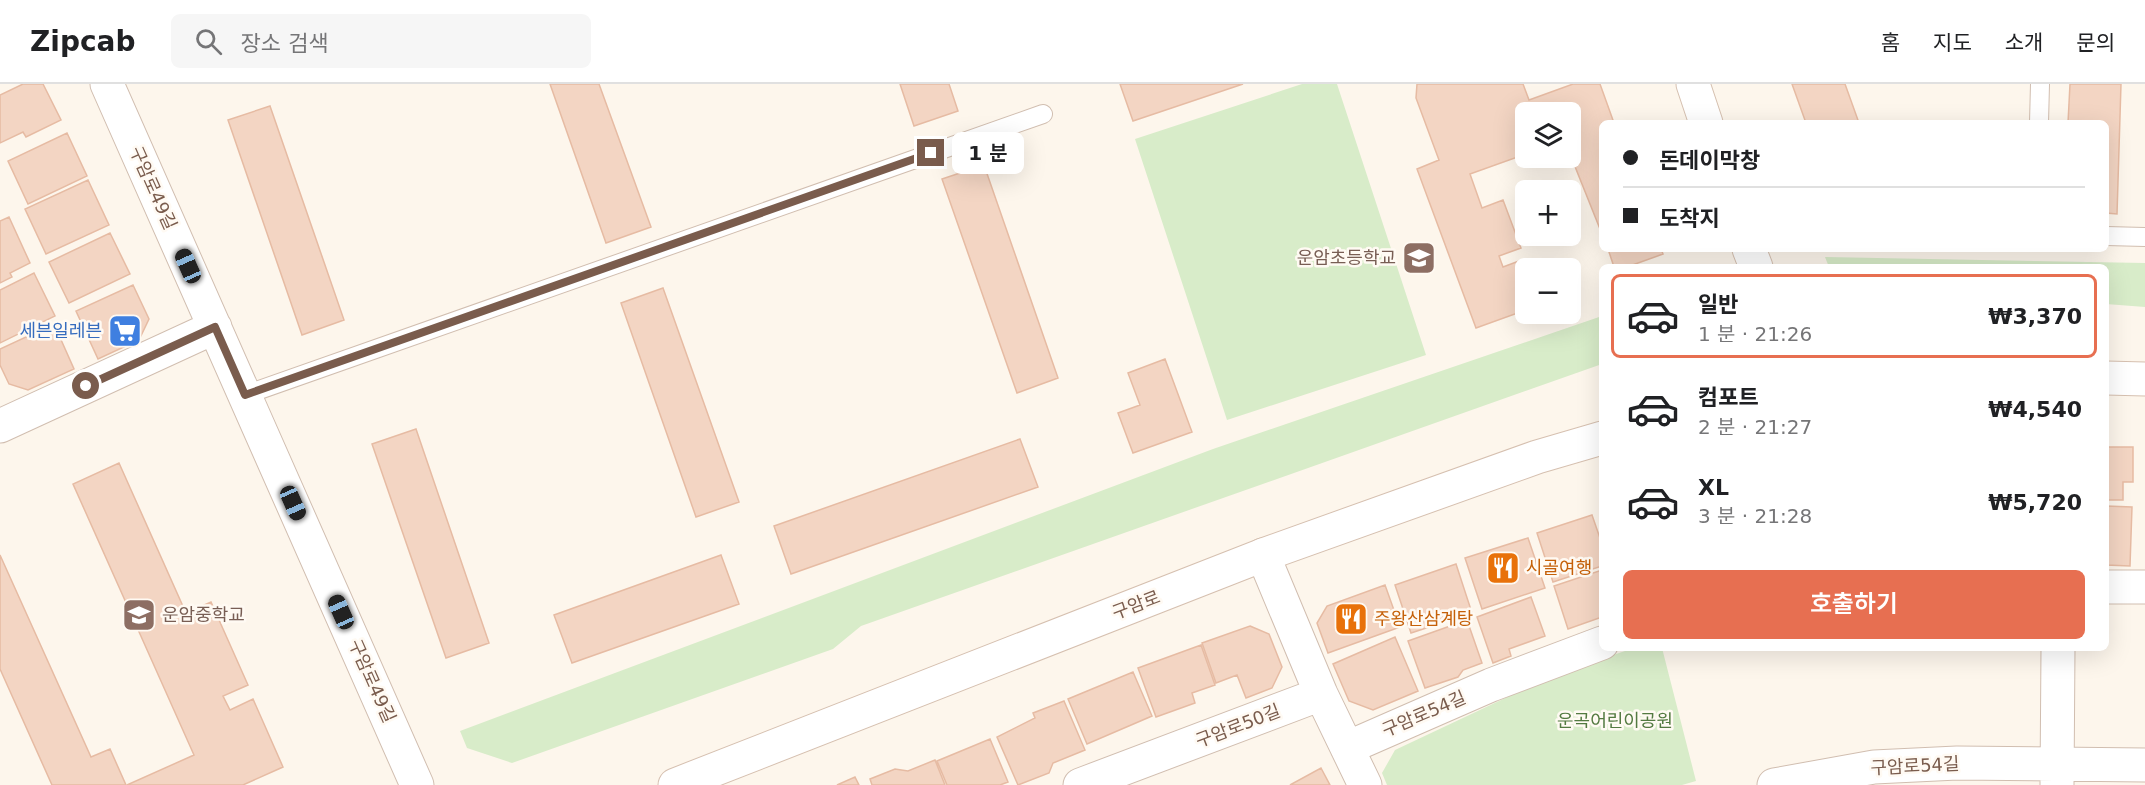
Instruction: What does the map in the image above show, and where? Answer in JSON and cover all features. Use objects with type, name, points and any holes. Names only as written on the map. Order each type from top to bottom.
[{"type":"street","name":"구암로49길","points":[[107,84],[417,785]]},
{"type":"street","points":[[1693,84],[1705,120]]},
{"type":"street","points":[[0,425],[215,327]]},
{"type":"street","points":[[2109,378],[2145,379]]},
{"type":"street","name":"구암로","points":[[675,785],[1263,555],[1537,457],[1599,439]]},
{"type":"street","points":[[1263,555],[1321,694],[1365,785]]},
{"type":"street","points":[[2109,587],[2145,587]]},
{"type":"street","name":"구암로54길","points":[[1347,748],[1536,667],[1599,644]]},
{"type":"street","points":[[2057,774],[2058,651]]},
{"type":"street","name":"구암로50길","points":[[1080,785],[1153,771],[1321,694]]},
{"type":"street","name":"구암로54길","points":[[1774,785],[1874,767],[1957,763],[2057,774],[2145,765]]},
{"type":"lane","points":[[2038,120],[2040,84]]},
{"type":"lane","points":[[245,395],[1043,114]]},
{"type":"lane","points":[[2109,236],[2145,237]]},
{"type":"green space","points":[[1302,84],[1337,84],[1426,355],[1227,420],[1135,139]]},
{"type":"green space","points":[[1825,257],[2145,263],[2145,307],[2109,304],[2109,264],[1828,264]]},
{"type":"green space","points":[[1599,317],[1599,365],[861,626],[833,649],[512,763],[467,748],[460,731],[1213,449]]},
{"type":"green space","name":"운곡어린이공원","points":[[1625,651],[1663,651],[1696,781],[1682,785],[1387,785],[1382,773],[1395,750],[1556,674]]},
{"type":"building","points":[[23,84],[43,84],[61,120],[26,137],[23,132],[0,143],[0,95]]},
{"type":"building","points":[[550,84],[599,84],[651,227],[606,243]]},
{"type":"building","points":[[900,84],[949,84],[958,111],[914,126]]},
{"type":"building","points":[[1120,84],[1243,84],[1133,121]]},
{"type":"building","points":[[1417,84],[1523,84],[1529,100],[1573,84],[1600,84],[1613,120],[1599,120],[1599,226],[1576,168],[1581,168],[1581,102],[1515,102],[1515,158],[1470,174],[1482,208],[1503,200],[1515,232],[1515,246],[1521,248],[1499,256],[1503,267],[1515,262],[1515,314],[1476,328],[1417,169],[1439,160],[1416,98]]},
{"type":"building","points":[[1792,84],[1845,84],[1858,120],[1805,120]]},
{"type":"building","points":[[2070,84],[2121,84],[2117,214],[2109,213],[2109,120],[2068,120]]},
{"type":"building","points":[[270,106],[344,320],[302,335],[228,120]]},
{"type":"building","points":[[67,133],[87,176],[28,204],[8,161]]},
{"type":"building","points":[[984,165],[1058,378],[1017,393],[942,179]]},
{"type":"building","points":[[88,180],[109,225],[46,254],[25,209]]},
{"type":"building","points":[[9,217],[30,263],[10,273],[12,277],[0,283],[0,221]]},
{"type":"building","points":[[110,233],[130,274],[69,303],[49,262]]},
{"type":"building","points":[[1609,252],[1662,252],[1663,254],[1635,264],[1613,264]]},
{"type":"building","points":[[34,273],[55,316],[0,343],[0,290]]},
{"type":"building","points":[[133,285],[149,319],[139,340],[98,359],[76,311]]},
{"type":"building","points":[[663,288],[739,502],[696,517],[621,303]]},
{"type":"building","points":[[54,324],[74,369],[28,390],[9,384],[0,365],[0,349]]},
{"type":"building","points":[[1165,359],[1192,432],[1133,453],[1118,413],[1140,405],[1128,373]]},
{"type":"building","points":[[416,429],[489,643],[446,658],[372,444]]},
{"type":"building","points":[[1020,439],[1038,487],[791,574],[774,526]]},
{"type":"building","points":[[2109,447],[2133,447],[2133,482],[2123,482],[2123,500],[2109,500]]},
{"type":"building","points":[[119,463],[186,613],[211,602],[248,685],[223,696],[230,710],[253,699],[283,767],[243,785],[127,785],[194,755],[73,484]]},
{"type":"building","points":[[2109,506],[2132,507],[2130,566],[2109,565]]},
{"type":"building","points":[[1592,515],[1599,535],[1599,567],[1553,582],[1537,533]]},
{"type":"building","points":[[1528,538],[1545,588],[1482,609],[1465,558]]},
{"type":"building","points":[[0,555],[91,757],[110,749],[126,785],[52,785],[0,669]]},
{"type":"building","points":[[721,555],[739,604],[572,663],[554,615]]},
{"type":"building","points":[[1456,564],[1472,613],[1411,633],[1395,585]]},
{"type":"building","points":[[1599,571],[1599,618],[1568,629],[1554,586]]},
{"type":"building","points":[[1385,585],[1400,627],[1328,653],[1317,623],[1327,606]]},
{"type":"building","points":[[1531,597],[1545,636],[1509,649],[1511,656],[1493,663],[1477,617]]},
{"type":"building","points":[[1467,620],[1482,663],[1463,670],[1458,677],[1425,688],[1408,641]]},
{"type":"building","points":[[1250,626],[1269,634],[1282,667],[1272,688],[1246,698],[1237,675],[1216,683],[1202,643]]},
{"type":"building","points":[[1395,637],[1418,691],[1373,710],[1349,701],[1333,664]]},
{"type":"building","points":[[1201,645],[1215,685],[1192,693],[1195,703],[1156,717],[1138,668]]},
{"type":"building","points":[[1133,672],[1152,716],[1087,744],[1068,699]]},
{"type":"building","points":[[1064,701],[1085,750],[1053,763],[1049,773],[1018,785],[997,737],[1035,718],[1033,713]]},
{"type":"building","points":[[990,739],[1008,782],[1000,785],[947,785],[937,761]]},
{"type":"building","points":[[935,760],[945,785],[872,785],[870,779],[895,769],[908,771]]},
{"type":"building","points":[[1321,768],[1330,785],[1290,785]]},
{"type":"building","points":[[855,777],[859,785],[837,785]]},
{"type":"place","name":"운암초등학교","points":[[1419,258]]},
{"type":"place","name":"세븐일레븐","points":[[125,331]]},
{"type":"place","name":"시골여행","points":[[1503,568]]},
{"type":"place","name":"운암중학교","points":[[139,615]]},
{"type":"place","name":"주왕산삼계탕","points":[[1351,619]]},
{"type":"route","points":[[86,386],[215,327],[245,395],[931,153]]}]
